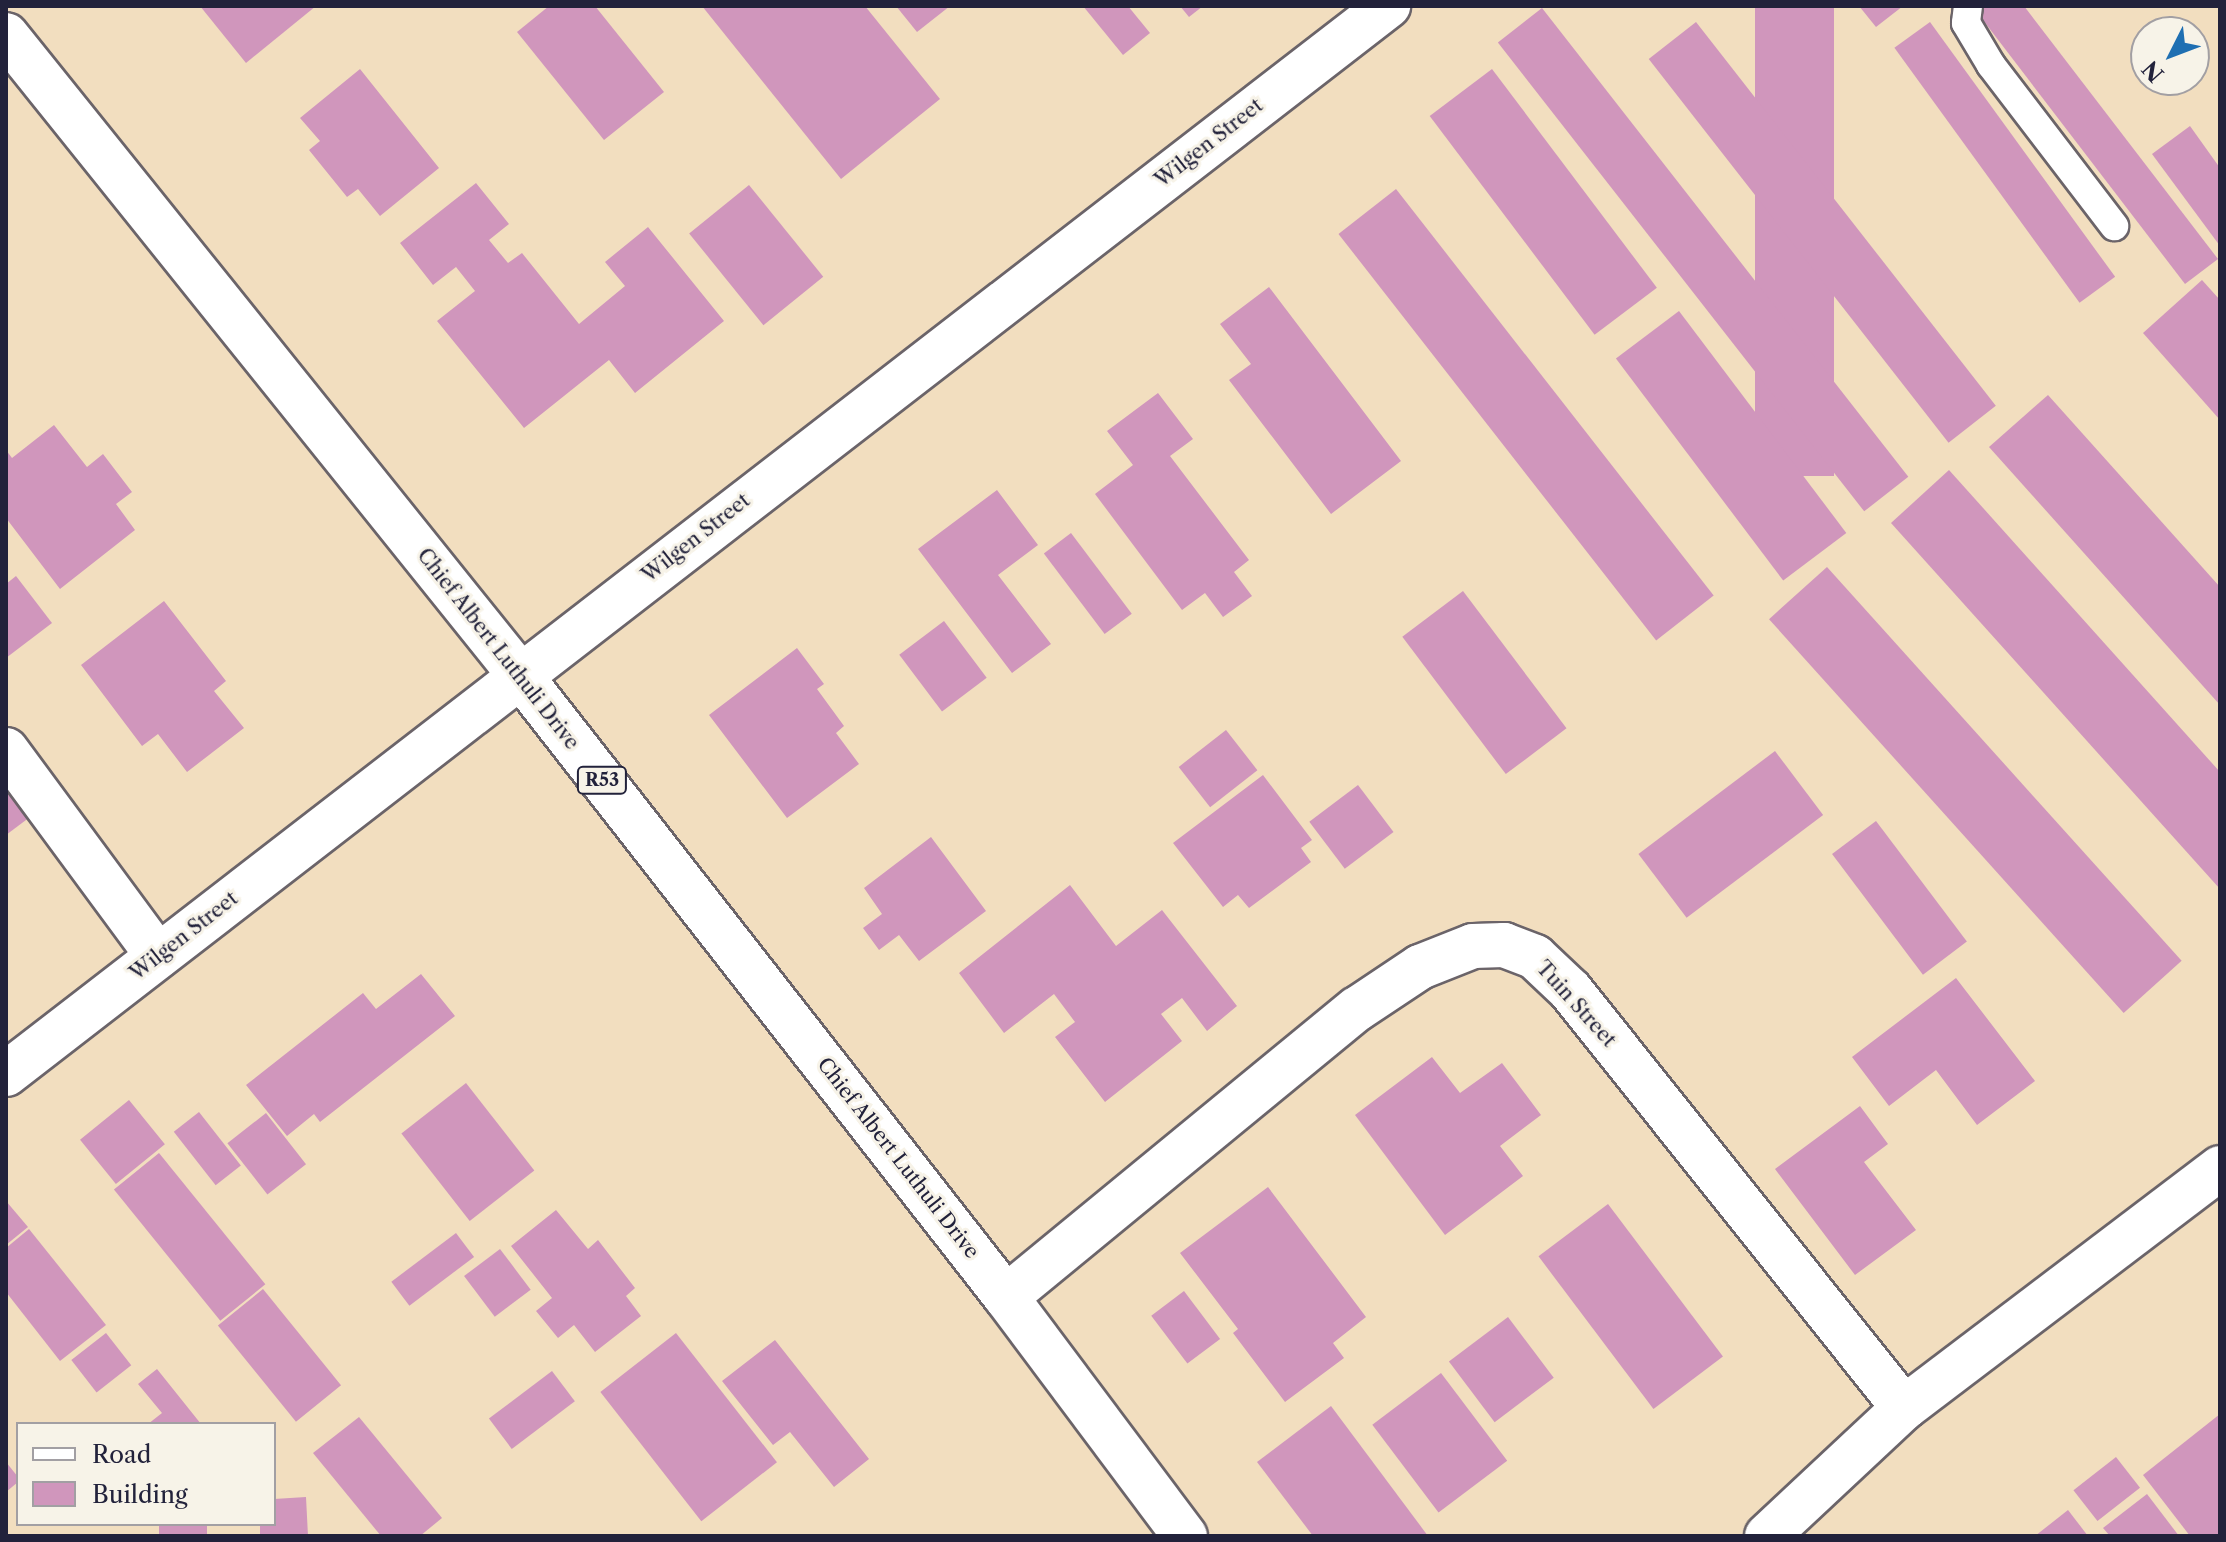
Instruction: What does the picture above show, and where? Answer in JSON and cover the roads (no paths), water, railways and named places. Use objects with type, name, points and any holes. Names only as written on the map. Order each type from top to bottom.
[{"type":"street","name":"Wilgen Street","points":[[6,1074],[519,674],[1388,6]]},
{"type":"street","name":"Chief Albert Luthuli Drive","points":[[6,35],[519,674],[1006,1297],[1185,1536]]},
{"type":"street","points":[[6,750],[158,956]]},
{"type":"street","name":"Tuin Street","points":[[1006,1297],[1357,1009],[1420,967],[1473,946],[1504,945],[1535,957],[1570,990],[1904,1408]]},
{"type":"street","points":[[1767,1536],[1904,1408],[2220,1168]]},
{"type":"lane","points":[[1968,6],[1966,23],[1991,65],[2114,226]]}]
